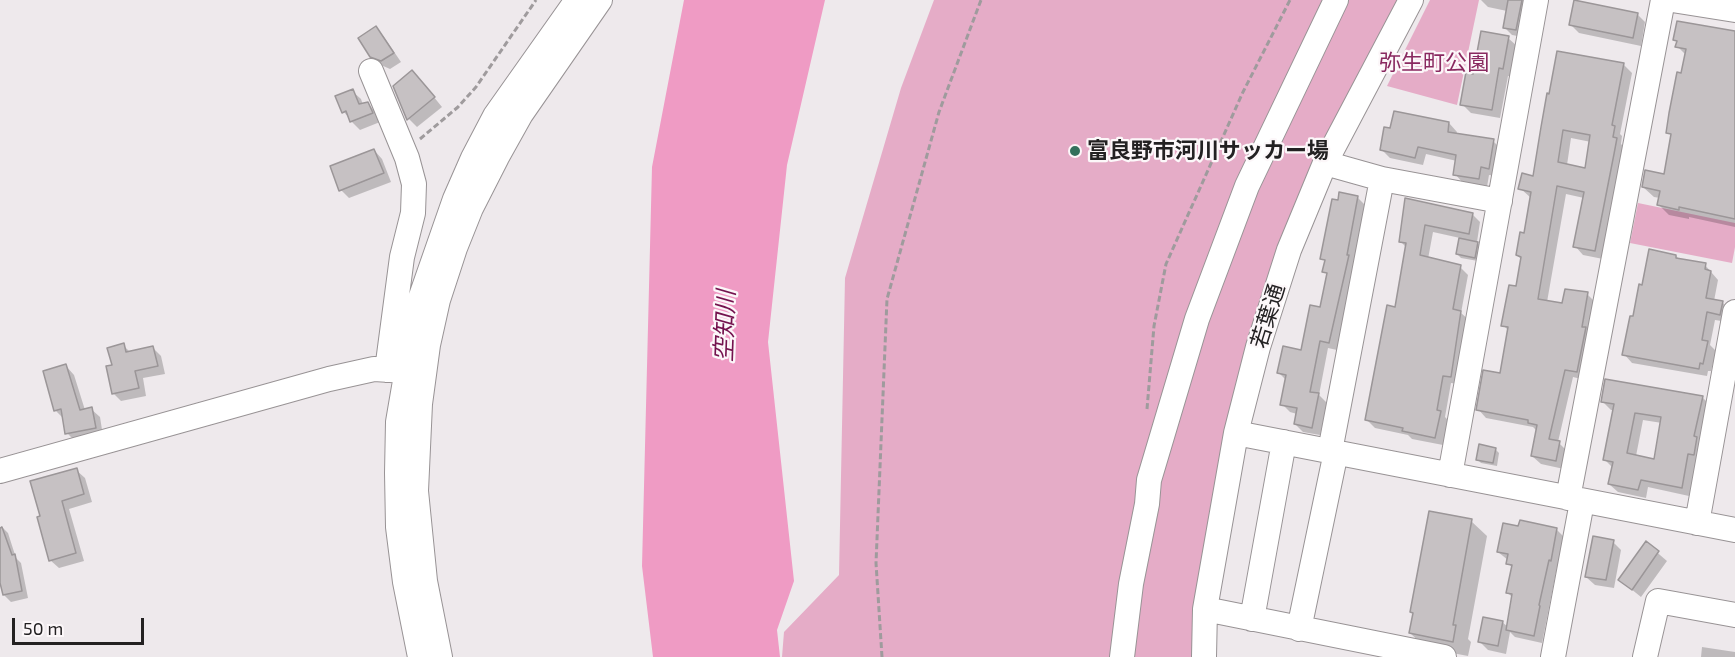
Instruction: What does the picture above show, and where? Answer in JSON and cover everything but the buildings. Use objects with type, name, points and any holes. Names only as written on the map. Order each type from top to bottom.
[{"type":"street","points":[[397,371],[455,199],[473,158],[495,116],[577,0]]},
{"type":"street","points":[[440,657],[425,581],[416,490],[420,404],[428,345],[438,300],[467,218],[497,157],[521,114],[600,0]]},
{"type":"street","points":[[1122,657],[1131,584],[1147,504],[1149,480],[1197,319],[1247,186],[1336,0]]},
{"type":"street","name":"若葉通","points":[[1204,657],[1205,609],[1236,434],[1258,346],[1289,250],[1325,162],[1411,0]]},
{"type":"street","points":[[1450,475],[1536,0]]},
{"type":"street","points":[[1553,657],[1575,500],[1663,0]]},
{"type":"street","points":[[1672,0],[1735,10]]},
{"type":"street","points":[[371,71],[405,152],[414,184],[413,213],[402,256],[397,371],[398,526],[405,582],[420,657]]},
{"type":"street","points":[[1325,162],[1382,179],[1500,201]]},
{"type":"street","points":[[1299,628],[1382,179]]},
{"type":"street","points":[[1697,523],[1732,345],[1735,312]]},
{"type":"street","points":[[0,471],[329,379],[374,369],[397,371]]},
{"type":"street","points":[[1236,434],[1735,530]]},
{"type":"street","points":[[1252,619],[1284,442]]},
{"type":"street","points":[[1645,657],[1658,601],[1735,615]]},
{"type":"street","points":[[1205,609],[1443,657]]},
{"type":"path","points":[[405,152],[458,107],[476,87],[536,0]]},
{"type":"path","points":[[882,657],[876,563],[887,298],[939,112],[981,0]]},
{"type":"path","points":[[1147,415],[1154,326],[1166,264],[1243,92],[1290,0]]},
{"type":"green space","points":[[934,0],[1411,0],[1325,163],[1258,347],[1204,657],[782,657],[784,632],[839,575],[845,278],[901,88]]},
{"type":"green space","name":"弥生町公園","points":[[1430,0],[1479,0],[1457,105],[1387,86]]},
{"type":"green space","points":[[1638,203],[1735,223],[1732,263],[1630,243]]},
{"type":"water","name":"空知川","points":[[684,0],[825,0],[787,165],[768,342],[794,581],[777,630],[780,657],[653,657],[642,566],[652,167]]},
{"type":"place","name":"富良野市河川サッカー場","points":[[1075,151]]}]
